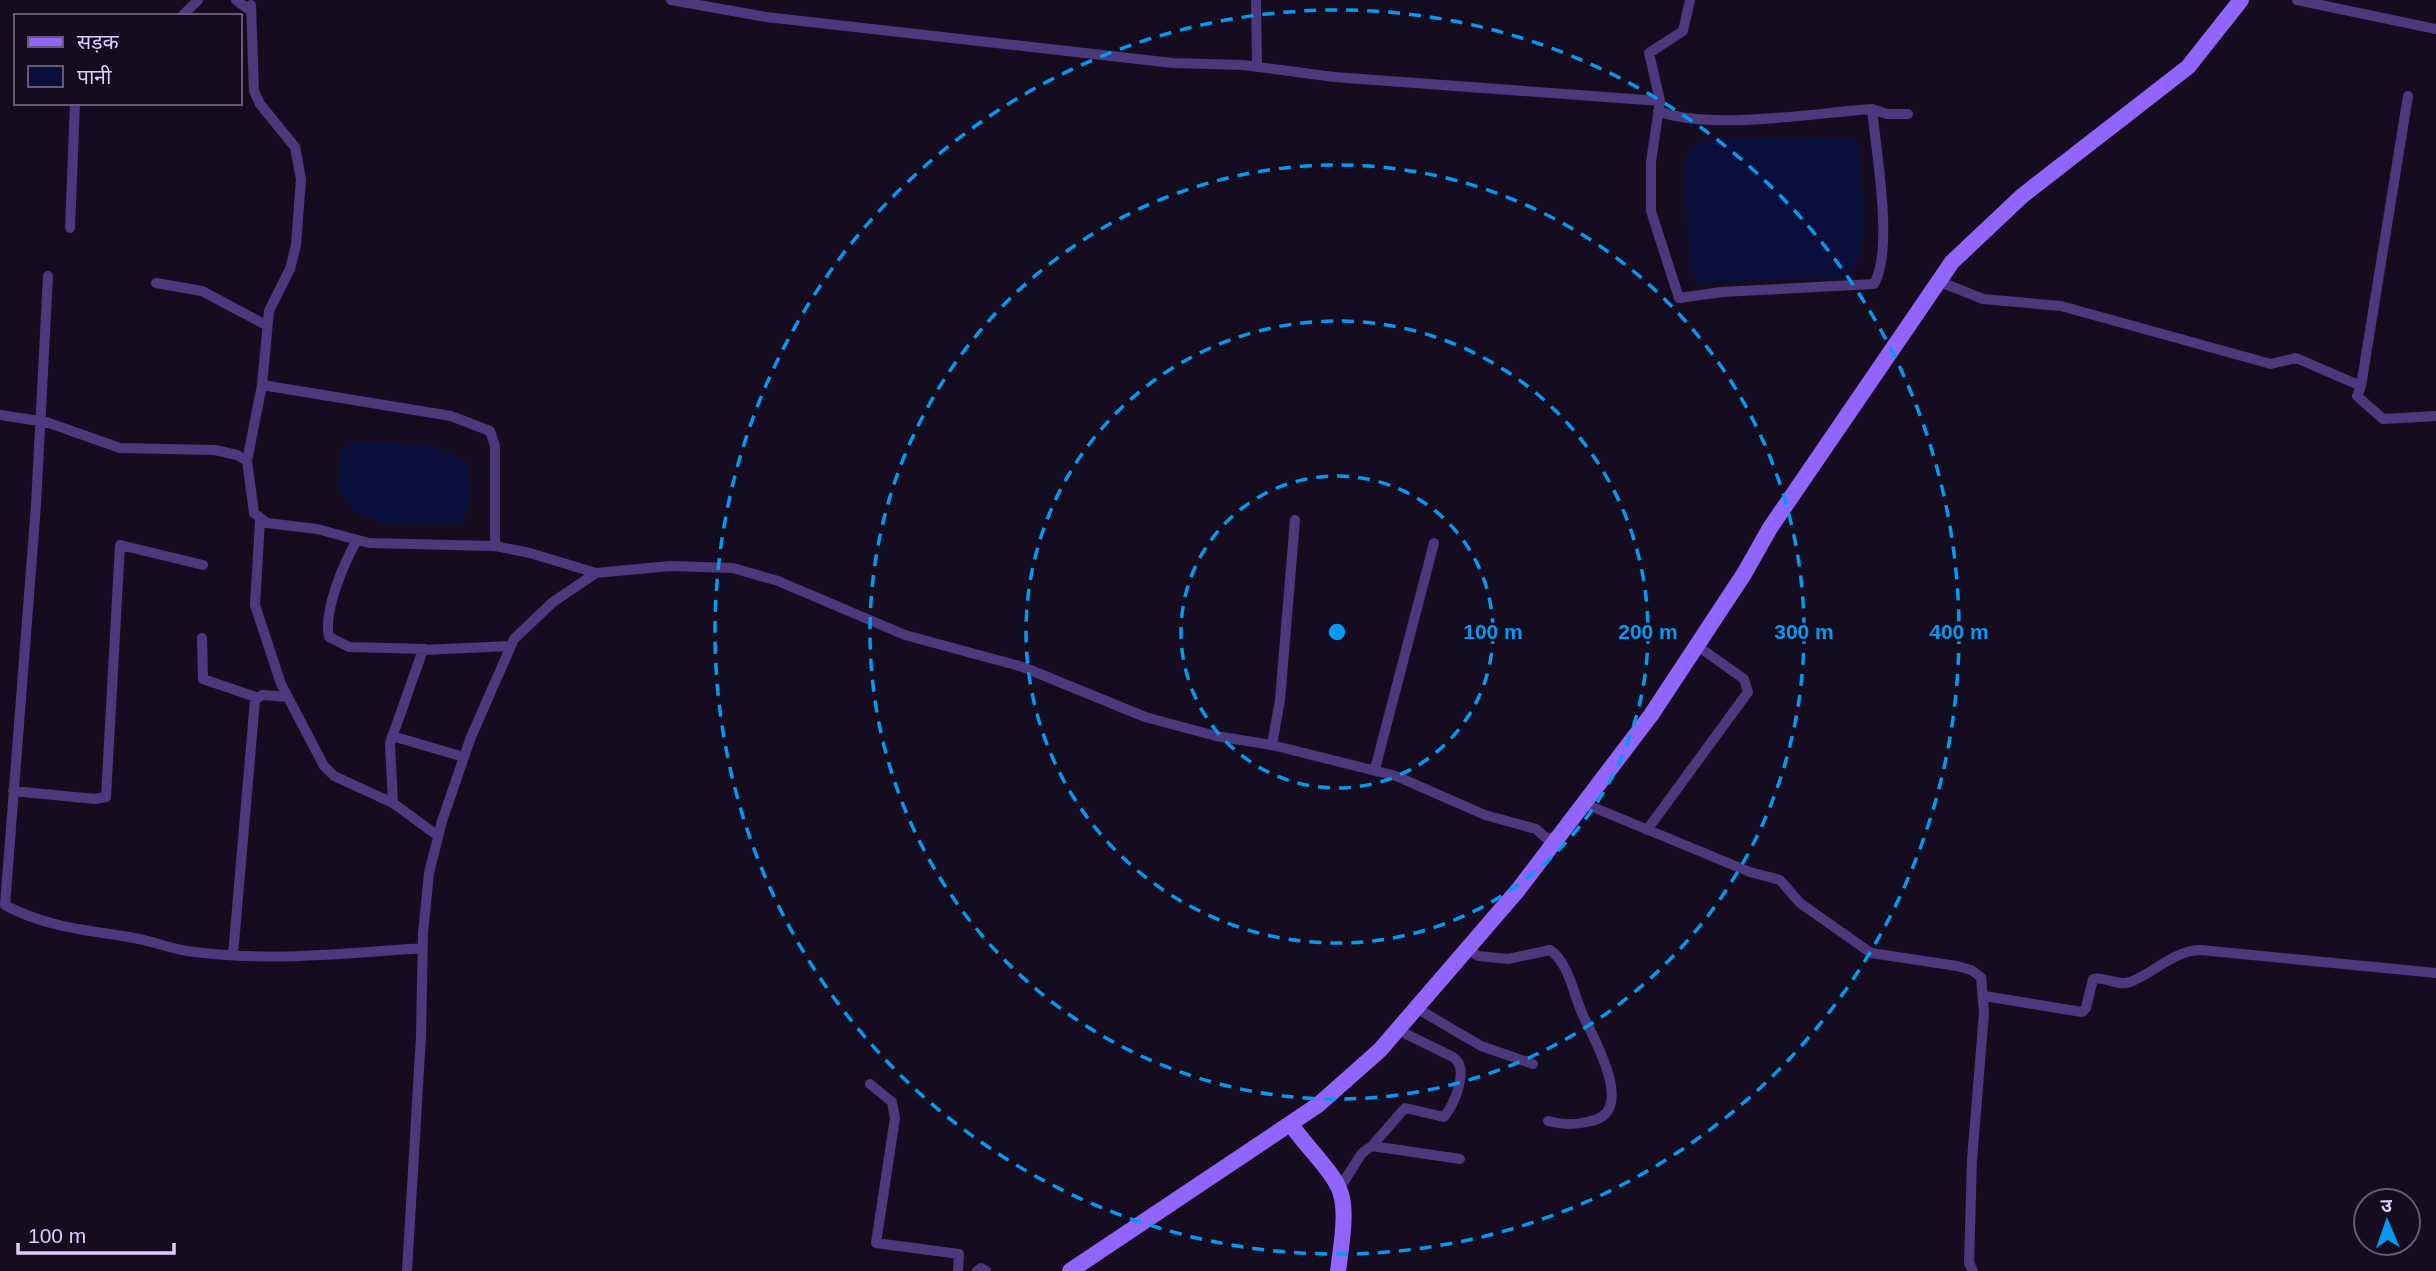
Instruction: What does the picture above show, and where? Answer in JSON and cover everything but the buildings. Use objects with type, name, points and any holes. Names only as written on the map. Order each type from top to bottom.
[{"type":"street","points":[[184,14],[198,0]]},
{"type":"street","points":[[236,0],[248,9],[253,3]]},
{"type":"street","points":[[671,0],[766,17],[1172,64],[1257,66],[1334,77],[1659,106],[1679,120],[1715,121],[1872,109],[1887,114],[1908,114]]},
{"type":"street","points":[[1255,0],[1257,66]]},
{"type":"street","points":[[1690,0],[1683,31],[1649,53],[1659,106],[1651,162],[1651,211],[1676,296],[1685,299],[1722,292],[1874,284],[1882,261],[1884,237],[1872,109]]},
{"type":"street","points":[[1070,1271],[1290,1124],[1354,1077],[1418,1009],[1559,837],[1651,715],[1744,574],[1770,528],[1938,281],[1965,247],[2022,196],[2188,67],[2241,0]]},
{"type":"street","points":[[2297,0],[2436,29]]},
{"type":"street","points":[[253,3],[251,76],[254,91],[260,104],[295,147],[301,179],[293,259],[274,299],[266,325],[262,385],[247,461],[250,499],[260,520],[256,605],[288,697],[324,766],[334,776],[393,803],[438,836]]},
{"type":"street","points":[[2408,96],[2361,386],[2357,396],[2383,419],[2436,416]]},
{"type":"street","points":[[70,228],[75,105]]},
{"type":"street","points":[[48,276],[5,905],[54,926],[136,938],[185,950],[233,955],[327,955],[423,948]]},
{"type":"street","points":[[1938,281],[1983,299],[2061,306],[2271,364],[2296,358],[2361,386]]},
{"type":"street","points":[[156,283],[202,291],[266,325]]},
{"type":"street","points":[[262,385],[452,416],[490,431],[495,446],[495,546]]},
{"type":"street","points":[[0,415],[40,421],[120,448],[215,450],[237,454],[247,461]]},
{"type":"street","points":[[260,520],[279,526],[317,529],[357,540],[403,545],[495,546],[530,553],[596,573],[670,566],[733,568],[778,581],[880,627],[1023,667],[1145,717],[1216,736],[1272,745],[1375,769],[1414,782],[1485,815],[1536,829],[1545,838],[1559,837]]},
{"type":"street","points":[[1272,745],[1280,700],[1295,520]]},
{"type":"street","points":[[357,540],[337,582],[328,629],[329,637],[349,647],[425,649],[511,646]]},
{"type":"street","points":[[1375,769],[1434,543]]},
{"type":"street","points":[[13,791],[95,799],[106,797],[120,545],[203,565]]},
{"type":"street","points":[[407,1271],[421,1036],[423,948],[429,873],[438,836],[464,757],[511,646],[532,619],[596,573]]},
{"type":"street","points":[[202,638],[203,678],[256,697],[288,697]]},
{"type":"street","points":[[1647,830],[1748,692],[1744,679],[1696,645]]},
{"type":"street","points":[[393,803],[391,736],[425,649]]},
{"type":"street","points":[[233,955],[256,697]]},
{"type":"street","points":[[391,736],[464,757]]},
{"type":"street","points":[[1583,803],[1750,872],[1780,880],[1800,903],[1871,953],[1971,970],[1981,977],[1984,996],[1972,1160],[1969,1263],[1973,1271]]},
{"type":"street","points":[[1468,949],[1478,956],[1508,958],[1550,950],[1571,982],[1607,1066],[1611,1103],[1609,1110],[1596,1120],[1564,1125],[1548,1121]]},
{"type":"street","points":[[1984,996],[2082,1012],[2087,1008],[2093,979],[2130,982],[2167,961],[2200,950],[2436,973]]},
{"type":"street","points":[[1418,1009],[1481,1046],[1533,1064]]},
{"type":"street","points":[[1341,1186],[1363,1153],[1405,1108],[1444,1117],[1452,1105],[1462,1064],[1453,1056],[1398,1030]]},
{"type":"street","points":[[870,1084],[892,1102],[895,1118],[876,1242],[959,1254],[958,1271]]},
{"type":"street","points":[[1290,1124],[1341,1186],[1345,1219],[1338,1271]]},
{"type":"street","points":[[1372,1146],[1460,1159]]},
{"type":"street","points":[[977,1271],[979,1268],[986,1271]]},
{"type":"water","points":[[1800,137],[1856,140],[1861,172],[1863,231],[1861,249],[1849,276],[1698,283],[1690,269],[1685,183],[1687,153],[1701,141]]},
{"type":"water","points":[[355,441],[437,447],[467,463],[471,496],[463,524],[383,524],[355,511],[337,486],[342,448]]}]
